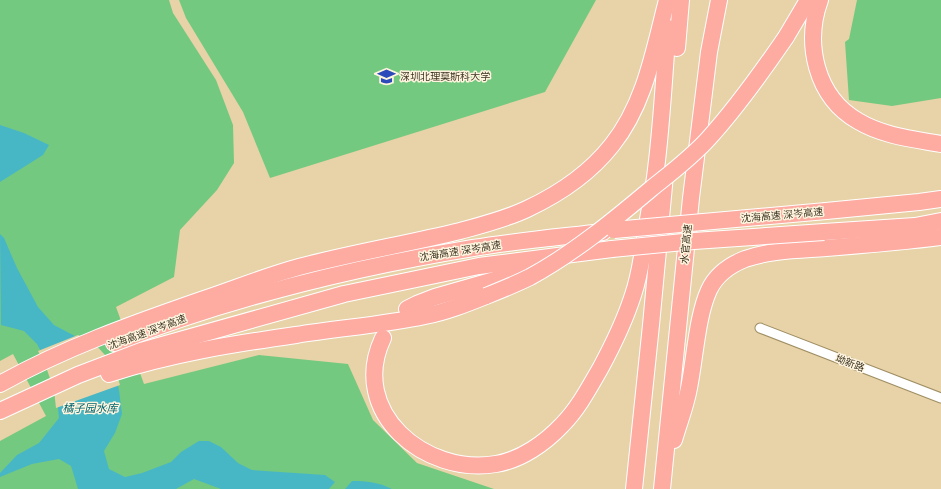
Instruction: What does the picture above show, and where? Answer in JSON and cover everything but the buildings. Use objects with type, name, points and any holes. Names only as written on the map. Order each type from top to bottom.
[{"type":"highway","points":[[135,329],[299,267],[474,227],[525,210],[547,199],[588,170],[612,146],[635,110],[644,87],[667,0]]},
{"type":"highway","points":[[383,338],[376,357],[374,370],[374,381],[378,399],[393,427],[423,452],[446,461],[459,464],[472,466],[498,464],[522,456],[537,446],[563,424],[587,392],[613,345],[633,297],[638,279],[656,169],[670,0]]},
{"type":"highway","points":[[634,489],[651,325],[681,0]]},
{"type":"highway","name":"水官高速","points":[[663,484],[691,198],[708,60],[719,0]]},
{"type":"highway","points":[[0,411],[95,379],[142,358],[176,356],[296,334],[371,325],[427,316],[486,296],[529,277],[560,258],[626,210],[708,140],[727,118],[768,64],[808,0]]},
{"type":"highway","points":[[820,0],[812,35],[813,48],[819,74],[830,95],[848,114],[872,128],[889,134],[941,144]]},
{"type":"highway","name":"沈海高速 深岑高速","points":[[0,393],[20,379],[69,361],[135,329],[349,271],[474,248],[614,230],[941,199]]},
{"type":"highway","name":"沈海高速 深岑高速","points":[[142,358],[344,294],[479,266],[608,249],[694,241],[915,226],[941,221]]},
{"type":"highway","points":[[663,484],[689,389],[705,301],[715,280],[724,271],[733,264],[769,253],[900,243],[941,237]]},
{"type":"highway","points":[[408,309],[447,293],[608,249]]},
{"type":"highway","points":[[0,384],[20,379]]},
{"type":"highway","points":[[0,419],[28,402]]},
{"type":"street","name":"坳新路","points":[[760,328],[941,398]]},
{"type":"green space","points":[[0,0],[169,0],[173,13],[216,80],[233,125],[234,163],[217,190],[180,230],[174,277],[116,307],[144,384],[259,355],[348,364],[373,420],[417,463],[494,489],[0,489],[0,441],[46,416],[13,354],[0,361]]},
{"type":"green space","name":"深圳北理莫斯科大学","points":[[179,0],[596,0],[545,92],[270,178],[243,112],[186,18]]},
{"type":"green space","points":[[857,0],[941,0],[941,98],[892,106],[849,100],[845,42],[849,39]]},
{"type":"water","points":[[0,125],[24,133],[49,145],[43,155],[0,182]]},
{"type":"water","name":"橘子园水库","points":[[0,234],[4,238],[17,268],[38,307],[54,325],[94,346],[113,366],[119,390],[122,414],[115,433],[104,451],[109,469],[125,477],[142,473],[171,462],[181,452],[199,441],[209,441],[221,447],[238,463],[252,470],[325,475],[335,482],[329,489],[221,489],[194,479],[176,489],[78,489],[71,466],[59,459],[32,464],[0,477],[0,473],[17,455],[39,443],[59,418],[56,389],[47,363],[37,344],[24,331],[1,325]]},
{"type":"water","points":[[352,481],[372,482],[392,489],[345,489]]},
{"type":"pier","points":[[78,335],[95,344],[114,365],[120,385],[56,408],[54,390],[45,364],[38,351]]},
{"type":"place","name":"深圳北理莫斯科大学","points":[[387,76]]}]
